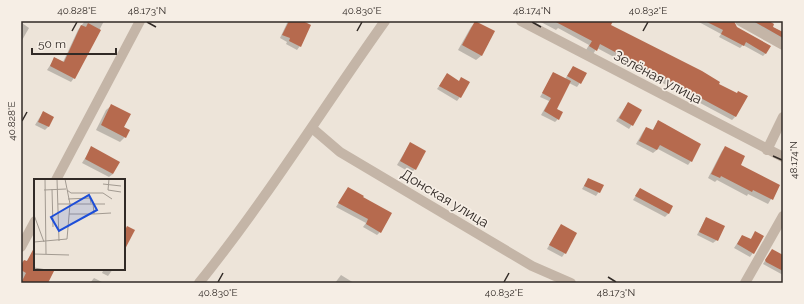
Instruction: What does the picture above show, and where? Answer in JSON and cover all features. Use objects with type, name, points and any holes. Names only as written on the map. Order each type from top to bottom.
[{"type":"street","points":[[57,179],[140,21]]},
{"type":"street","points":[[199,283],[218,260],[312,128],[385,21]]},
{"type":"street","name":"Зелёная улица","points":[[521,21],[783,157]]},
{"type":"street","points":[[740,21],[783,45]]},
{"type":"street","points":[[767,150],[783,118]]},
{"type":"street","name":"Донская улица","points":[[312,128],[340,152],[532,266],[571,283]]},
{"type":"street","points":[[745,283],[783,216]]},
{"type":"street","points":[[21,247],[34,223]]},
{"type":"building","points":[[289,21],[303,21],[311,25],[301,47],[289,41],[290,38],[282,35]]},
{"type":"building","points":[[475,21],[495,31],[482,56],[462,45]]},
{"type":"building","points":[[554,21],[613,21],[611,25],[702,71],[720,82],[719,84],[737,93],[738,91],[748,96],[736,117],[600,44],[597,51],[589,46],[592,41]]},
{"type":"building","points":[[705,21],[734,21],[737,27],[771,46],[766,54],[746,42],[744,46],[721,34],[723,30]]},
{"type":"building","points":[[753,21],[769,21],[774,24],[773,27],[783,32],[783,38]]},
{"type":"building","points":[[88,23],[101,30],[75,79],[50,66],[54,57],[64,62],[81,25],[86,27]]},
{"type":"building","points":[[573,66],[587,73],[581,84],[567,76]]},
{"type":"building","points":[[553,72],[571,81],[557,109],[563,112],[559,120],[544,111],[551,98],[542,93]]},
{"type":"building","points":[[447,73],[459,81],[461,77],[470,82],[461,98],[439,86]]},
{"type":"building","points":[[628,102],[642,110],[633,126],[619,118]]},
{"type":"building","points":[[111,104],[131,114],[124,127],[130,130],[126,138],[101,125]]},
{"type":"building","points":[[43,111],[54,117],[49,127],[38,122]]},
{"type":"building","points":[[658,120],[701,144],[692,162],[660,145],[657,150],[639,141],[646,127],[653,130]]},
{"type":"building","points":[[410,142],[426,151],[416,170],[400,161]]},
{"type":"building","points":[[91,146],[120,162],[113,174],[85,159]]},
{"type":"building","points":[[725,146],[745,156],[741,165],[780,185],[773,200],[753,190],[752,192],[721,176],[720,178],[711,174]]},
{"type":"building","points":[[588,178],[604,185],[600,193],[584,186]]},
{"type":"building","points":[[348,187],[392,213],[381,233],[366,224],[368,219],[338,203]]},
{"type":"building","points":[[640,188],[673,206],[669,214],[635,196]]},
{"type":"building","points":[[706,217],[725,226],[718,241],[699,232]]},
{"type":"building","points":[[561,224],[577,233],[566,254],[549,245]]},
{"type":"building","points":[[127,226],[135,230],[125,249],[125,230]]},
{"type":"building","points":[[755,231],[764,236],[754,254],[737,244],[742,235],[751,239]]},
{"type":"building","points":[[34,248],[34,270],[54,270],[48,283],[21,283],[26,273],[21,270],[21,265],[24,260],[27,261]]},
{"type":"building","points":[[772,249],[783,255],[783,271],[765,260]]}]
